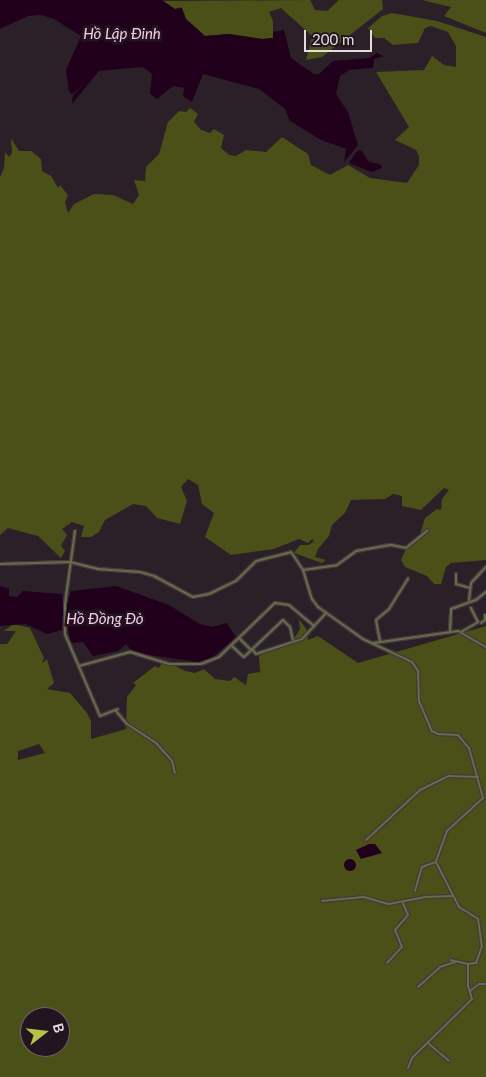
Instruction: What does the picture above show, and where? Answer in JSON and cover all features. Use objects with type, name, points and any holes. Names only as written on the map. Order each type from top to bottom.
[{"type":"street","points":[[75,530],[65,604],[65,634],[100,716],[117,710],[125,722],[156,742],[172,761],[175,773]]},
{"type":"street","points":[[303,570],[337,565],[356,550],[391,545],[406,548],[428,530]]},
{"type":"street","points":[[0,564],[70,562],[98,569],[151,574],[193,597],[210,594],[237,580],[256,561],[287,550],[303,570],[312,599],[326,613],[372,643],[404,656],[415,666],[418,671],[417,694],[432,731],[463,739],[478,777],[483,798],[447,831],[436,862],[459,907],[476,916],[482,932],[480,957],[476,962],[468,964],[450,960]]},
{"type":"street","points":[[469,601],[473,580],[486,567]]},
{"type":"street","points":[[456,574],[456,584],[471,588]]},
{"type":"street","points":[[380,642],[376,620],[389,609],[408,579]]},
{"type":"street","points":[[450,632],[451,609],[476,600],[486,592]]},
{"type":"street","points":[[79,666],[130,652],[169,664],[197,665],[219,657],[278,602],[289,605],[314,626]]},
{"type":"street","points":[[471,608],[479,623],[486,625]]},
{"type":"street","points":[[239,638],[256,654],[294,640],[305,638],[326,613]]},
{"type":"street","points":[[372,643],[462,632],[485,620],[485,615]]},
{"type":"street","points":[[232,646],[243,658],[283,620],[290,627],[294,640]]},
{"type":"street","points":[[462,632],[486,647]]},
{"type":"street","points":[[366,840],[420,790],[445,778],[478,777]]},
{"type":"street","points":[[415,891],[422,867],[436,862]]},
{"type":"street","points":[[322,901],[358,897],[384,904],[403,903],[424,897],[452,896]]},
{"type":"street","points":[[387,963],[402,947],[395,930],[408,915],[403,903]]},
{"type":"street","points":[[482,932],[486,933]]},
{"type":"street","points":[[418,987],[440,966],[456,962]]},
{"type":"street","points":[[408,1068],[412,1058],[429,1044],[472,999],[468,964]]},
{"type":"street","points":[[470,991],[479,984],[486,984]]},
{"type":"street","points":[[429,1044],[448,1061]]},
{"type":"green space","points":[[310,0],[315,10],[327,11],[339,0],[382,0],[383,9],[322,57],[306,60],[312,36],[281,8],[269,12],[273,21],[273,38],[262,39],[229,34],[205,36],[186,19],[180,7],[175,9],[162,1]]},
{"type":"green space","points":[[422,0],[486,0],[486,33],[444,16],[451,7]]},
{"type":"green space","points":[[392,13],[437,21],[486,37],[486,560],[451,563],[446,567],[441,584],[434,584],[427,576],[405,567],[401,560],[405,551],[419,538],[425,518],[437,509],[441,510],[442,499],[449,490],[444,488],[421,510],[402,506],[402,496],[393,494],[385,499],[351,500],[345,513],[332,525],[329,536],[318,549],[315,557],[326,560],[322,563],[294,553],[300,545],[309,545],[314,541],[312,539],[308,543],[299,539],[274,549],[231,555],[205,537],[214,513],[202,504],[198,485],[188,479],[181,487],[187,501],[180,524],[157,518],[146,506],[133,504],[105,520],[99,532],[91,537],[81,537],[84,526],[72,522],[62,529],[67,535],[61,546],[65,551],[61,558],[38,536],[8,528],[0,535],[0,177],[4,168],[5,152],[9,157],[12,153],[11,138],[19,151],[31,151],[41,159],[42,171],[51,176],[58,188],[60,185],[68,195],[65,202],[68,213],[74,204],[94,194],[113,195],[133,204],[139,195],[134,180],[145,181],[146,167],[159,154],[168,122],[179,111],[186,112],[190,108],[198,114],[194,122],[201,130],[210,133],[214,129],[224,135],[221,148],[229,155],[236,156],[246,150],[266,152],[282,137],[308,154],[311,165],[330,175],[348,165],[370,178],[407,183],[419,165],[419,156],[416,150],[395,140],[409,127],[376,72],[424,70],[432,56],[444,65],[456,67],[456,46],[448,32],[431,26],[425,28],[418,43],[393,45],[384,38],[375,38],[368,28],[382,16]]},
{"type":"green space","points":[[299,619],[307,630],[308,640],[318,636],[358,663],[486,626],[486,1077],[0,1077],[0,644],[7,644],[16,631],[4,631],[13,624],[30,628],[44,658],[42,663],[47,659],[54,683],[47,689],[70,693],[87,713],[91,721],[91,739],[126,729],[127,697],[136,685],[133,683],[155,666],[159,668],[164,660],[185,671],[195,673],[204,669],[215,679],[230,681],[234,677],[246,685],[248,674],[260,672],[259,656],[268,649],[281,648],[292,642],[300,629]],"holes":[[[39,744],[45,753],[18,760],[18,751]]]},
{"type":"water","name":"Hồ Lập Đinh","points":[[0,0],[162,0],[175,9],[182,8],[186,19],[205,36],[229,34],[262,39],[273,38],[273,32],[284,30],[291,58],[314,74],[319,74],[333,61],[369,58],[377,53],[384,56],[374,59],[373,68],[349,70],[340,76],[336,94],[348,112],[358,145],[344,162],[346,149],[321,140],[290,121],[285,109],[259,89],[203,74],[192,102],[183,96],[184,88],[173,86],[157,99],[150,94],[152,74],[143,67],[99,71],[72,104],[73,95],[83,86],[72,94],[69,92],[66,70],[81,36],[54,19],[41,15],[28,16],[0,29]]},
{"type":"water","points":[[361,150],[369,162],[380,164],[382,168],[372,172],[349,163],[357,151]]},
{"type":"water","name":"Hồ Đồng Đò","points":[[0,586],[9,589],[9,596],[17,597],[23,591],[62,594],[63,608],[66,607],[71,591],[116,586],[169,605],[200,624],[212,627],[227,623],[236,637],[212,658],[198,662],[149,655],[131,650],[126,644],[118,651],[93,656],[83,642],[73,643],[70,640],[66,615],[62,616],[62,630],[47,634],[26,624],[0,626]]},
{"type":"water","points":[[369,844],[375,844],[382,853],[361,859],[356,850]]},
{"type":"water","points":[[352,859],[355,860],[355,870],[348,871],[345,870],[344,863],[345,860]]}]
